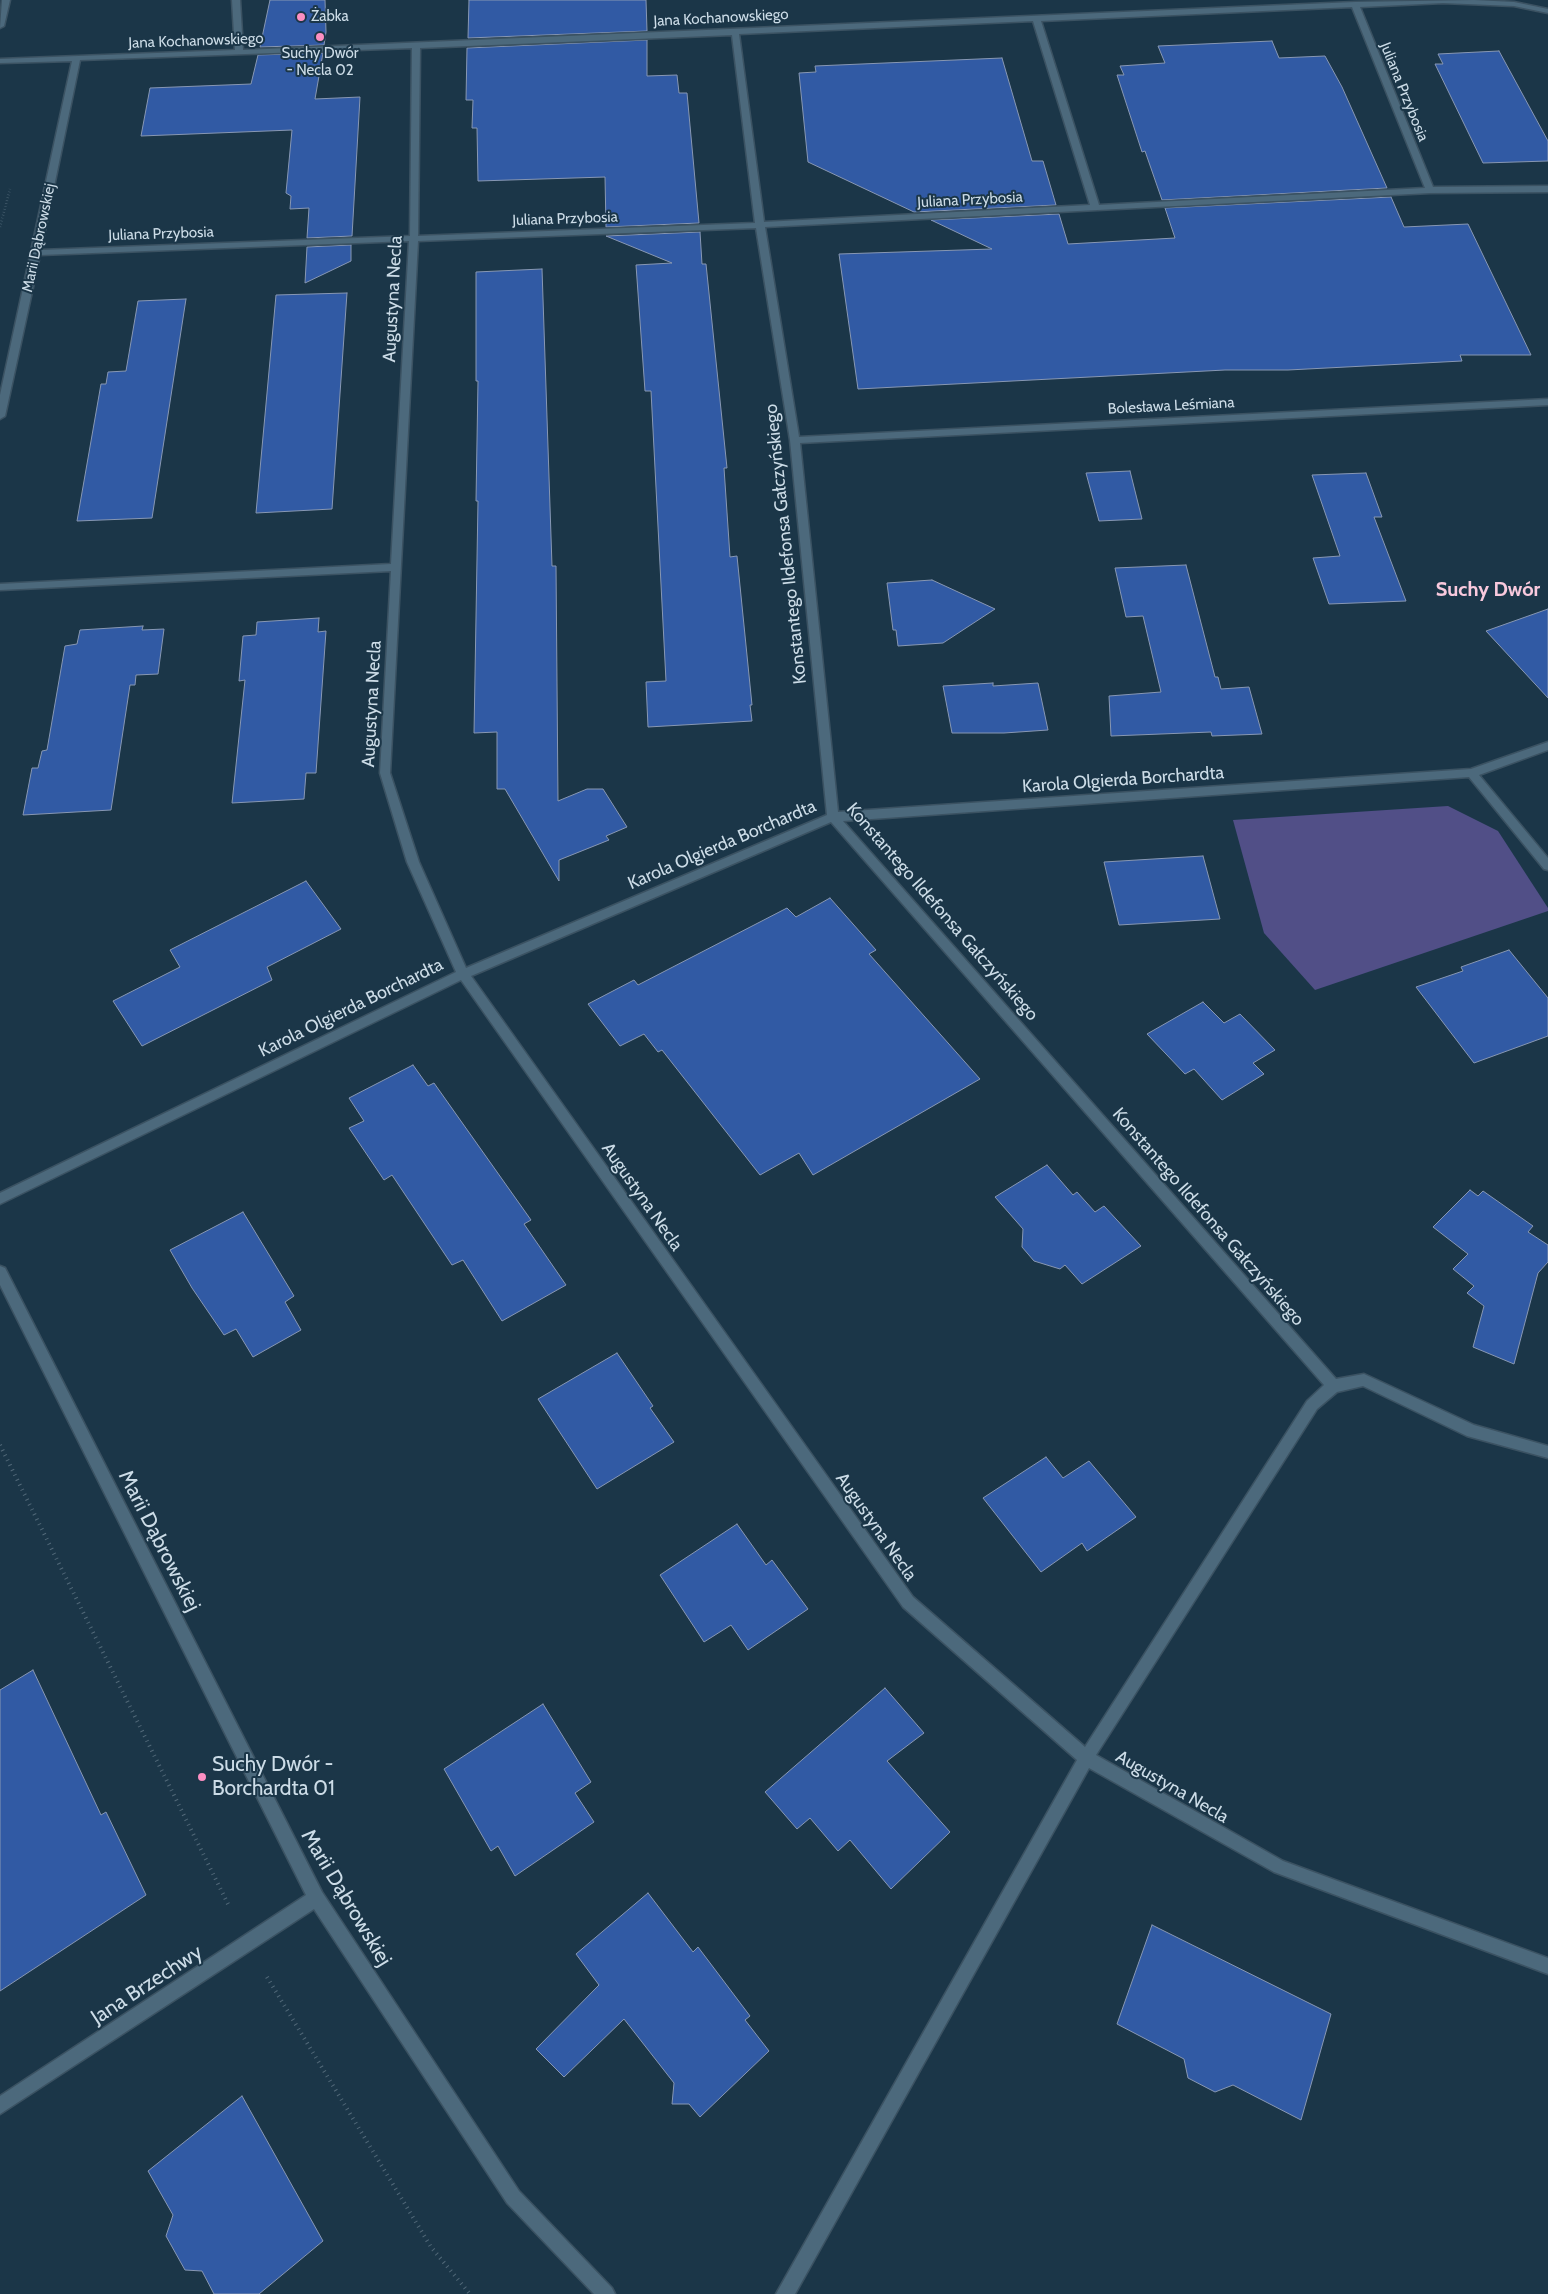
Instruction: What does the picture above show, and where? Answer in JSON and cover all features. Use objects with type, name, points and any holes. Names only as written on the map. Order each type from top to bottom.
[{"type":"street","points":[[0,26],[6,0]]},
{"type":"street","points":[[236,0],[239,53]]},
{"type":"street","name":"Jana Kochanowskiego","points":[[0,61],[416,46],[1442,0],[1514,4],[1548,10]]},
{"type":"street","name":"Juliana Przybosia","points":[[1355,4],[1430,190]]},
{"type":"street","points":[[1036,18],[1095,207]]},
{"type":"street","name":"Konstantego Ildefonsa Gałczyńskiego","points":[[735,32],[760,225],[795,440],[833,817],[1333,1386]]},
{"type":"street","name":"Augustyna Necla","points":[[416,46],[414,238],[385,773],[413,862],[463,974],[908,1602],[1086,1758],[1279,1867],[1548,1966]]},
{"type":"street","name":"Marii Dąbrowskiej","points":[[0,416],[76,59]]},
{"type":"street","name":"Juliana Przybosia","points":[[36,253],[760,225],[1430,190],[1548,189]]},
{"type":"street","name":"Bolesława Leśmiana","points":[[795,440],[1548,402]]},
{"type":"street","points":[[0,587],[397,567]]},
{"type":"street","name":"Karola Olgierda Borchardta","points":[[0,1199],[463,974],[833,817],[1472,773],[1548,746]]},
{"type":"street","points":[[1472,773],[1548,866]]},
{"type":"street","name":"Marii Dąbrowskiej","points":[[0,1272],[316,1898],[513,2197],[606,2294]]},
{"type":"street","points":[[785,2294],[1086,1758],[1312,1405],[1333,1386],[1364,1380],[1472,1431],[1548,1452]]},
{"type":"street","name":"Jana Brzechwy","points":[[0,2106],[316,1898]]},
{"type":"path","points":[[0,1445],[247,1944],[431,2247],[470,2294]]},
{"type":"shaded area","points":[[1448,806],[1498,831],[1548,908],[1548,911],[1315,990],[1264,933],[1233,820]]},
{"type":"building","points":[[270,0],[325,0],[326,32],[324,45],[260,47]]},
{"type":"building","points":[[469,0],[646,0],[647,31],[468,38]]},
{"type":"building","points":[[647,40],[647,76],[677,75],[679,93],[687,93],[699,223],[606,227],[605,177],[478,181],[477,128],[472,128],[473,100],[466,100],[467,48]]},
{"type":"building","points":[[1272,41],[1279,58],[1325,56],[1342,87],[1387,188],[1162,200],[1145,151],[1142,152],[1117,75],[1124,75],[1120,66],[1165,63],[1158,46]]},
{"type":"building","points":[[1499,51],[1548,141],[1548,161],[1483,163],[1435,64],[1443,64],[1438,54]]},
{"type":"building","points":[[323,53],[315,99],[360,97],[352,236],[307,238],[309,208],[290,209],[291,196],[286,193],[292,130],[141,136],[150,88],[251,84],[258,55]]},
{"type":"building","points":[[1002,58],[1032,161],[1043,161],[1056,205],[914,212],[808,162],[799,73],[816,72],[815,66]]},
{"type":"building","points":[[1391,197],[1404,227],[1468,224],[1531,355],[1460,355],[1462,361],[1288,370],[1225,370],[858,389],[839,254],[992,249],[931,220],[1059,214],[1068,244],[1175,238],[1165,208]]},
{"type":"building","points":[[700,232],[702,264],[706,264],[727,468],[724,468],[730,557],[737,556],[752,721],[648,727],[646,682],[666,681],[651,391],[645,391],[636,265],[672,263],[606,236]]},
{"type":"building","points":[[351,245],[351,261],[305,283],[307,247]]},
{"type":"building","points":[[542,269],[552,566],[556,566],[558,801],[587,789],[603,789],[627,827],[606,836],[609,840],[559,860],[559,881],[505,789],[497,789],[497,732],[474,733],[478,501],[476,501],[478,381],[476,381],[476,272]]},
{"type":"building","points":[[347,293],[332,509],[256,513],[276,295]]},
{"type":"building","points":[[186,299],[152,518],[77,521],[101,384],[106,384],[108,372],[126,371],[138,301]]},
{"type":"building","points":[[1130,471],[1142,519],[1099,521],[1086,473]]},
{"type":"building","points":[[1366,473],[1382,517],[1374,517],[1406,601],[1329,604],[1313,558],[1340,556],[1312,475]]},
{"type":"building","points":[[1186,565],[1215,677],[1218,677],[1221,689],[1249,687],[1262,734],[1212,736],[1211,732],[1111,736],[1109,696],[1161,692],[1143,616],[1126,617],[1115,568]]},
{"type":"building","points":[[932,580],[995,609],[943,643],[898,646],[896,630],[893,630],[887,583]]},
{"type":"building","points":[[1548,609],[1548,698],[1486,631]]},
{"type":"building","points":[[319,618],[318,632],[326,631],[316,773],[306,773],[304,799],[232,803],[245,680],[239,681],[243,636],[256,635],[257,622]]},
{"type":"building","points":[[143,626],[142,630],[164,629],[158,674],[136,675],[135,685],[130,685],[111,810],[23,815],[32,768],[38,768],[42,751],[47,750],[65,646],[77,644],[80,630]]},
{"type":"building","points":[[993,683],[993,686],[1038,683],[1048,730],[1004,733],[952,733],[943,686]]},
{"type":"building","points":[[1203,856],[1220,919],[1119,925],[1104,862]]},
{"type":"building","points":[[306,881],[341,929],[267,967],[272,980],[142,1046],[113,1001],[180,967],[170,950]]},
{"type":"building","points":[[830,898],[876,950],[869,954],[980,1079],[813,1175],[799,1153],[760,1175],[662,1050],[658,1052],[644,1034],[620,1046],[588,1004],[634,980],[638,985],[787,908],[796,917]]},
{"type":"building","points":[[1509,950],[1548,998],[1548,1036],[1474,1063],[1416,987],[1463,971],[1461,967]]},
{"type":"building","points":[[1203,1002],[1224,1023],[1240,1014],[1275,1050],[1253,1063],[1264,1074],[1222,1100],[1194,1069],[1185,1074],[1147,1034]]},
{"type":"building","points":[[413,1065],[428,1086],[434,1083],[531,1220],[524,1224],[566,1285],[502,1321],[463,1260],[452,1265],[392,1175],[384,1180],[349,1128],[364,1121],[349,1098]]},
{"type":"building","points":[[1047,1165],[1073,1195],[1077,1192],[1095,1212],[1104,1206],[1141,1246],[1082,1284],[1065,1265],[1060,1269],[1034,1261],[1022,1247],[1023,1229],[995,1197]]},
{"type":"building","points":[[1470,1190],[1478,1196],[1483,1191],[1533,1226],[1528,1232],[1548,1245],[1548,1262],[1538,1273],[1514,1364],[1473,1347],[1484,1306],[1467,1293],[1474,1286],[1453,1269],[1468,1254],[1433,1227]]},
{"type":"building","points":[[243,1212],[294,1296],[285,1302],[301,1330],[253,1357],[236,1329],[224,1335],[192,1288],[170,1250]]},
{"type":"building","points":[[617,1353],[653,1406],[650,1408],[674,1442],[597,1489],[538,1399]]},
{"type":"building","points":[[1046,1457],[1063,1478],[1089,1461],[1136,1517],[1087,1551],[1082,1543],[1041,1572],[983,1498]]},
{"type":"building","points":[[737,1524],[766,1565],[772,1560],[808,1609],[748,1650],[731,1625],[704,1642],[660,1575]]},
{"type":"building","points":[[33,1670],[101,1815],[106,1812],[146,1895],[0,1991],[0,1690]]},
{"type":"building","points":[[885,1688],[924,1733],[887,1761],[950,1832],[891,1889],[850,1840],[838,1851],[810,1818],[797,1829],[765,1792]]},
{"type":"building","points":[[543,1704],[591,1782],[575,1793],[594,1822],[515,1876],[498,1846],[491,1851],[444,1769]]},
{"type":"building","points":[[648,1893],[693,1952],[698,1947],[750,2016],[745,2020],[769,2051],[700,2117],[689,2104],[672,2104],[674,2083],[624,2019],[564,2077],[536,2049],[599,1985],[576,1954]]},
{"type":"building","points":[[1152,1925],[1331,2014],[1301,2120],[1233,2085],[1215,2092],[1188,2078],[1184,2059],[1117,2024]]},
{"type":"building","points":[[242,2096],[323,2241],[259,2294],[214,2294],[202,2271],[185,2270],[166,2236],[173,2215],[148,2171]]},
{"type":"place","name":"Żabka","points":[[301,17]]},
{"type":"place","name":"Suchy Dwór - Necla 02","points":[[320,37]]},
{"type":"place","name":"Suchy Dwór - Borchardta 01","points":[[202,1777]]},
{"type":"district","name":"Suchy Dwór","points":[[1488,590]]}]
